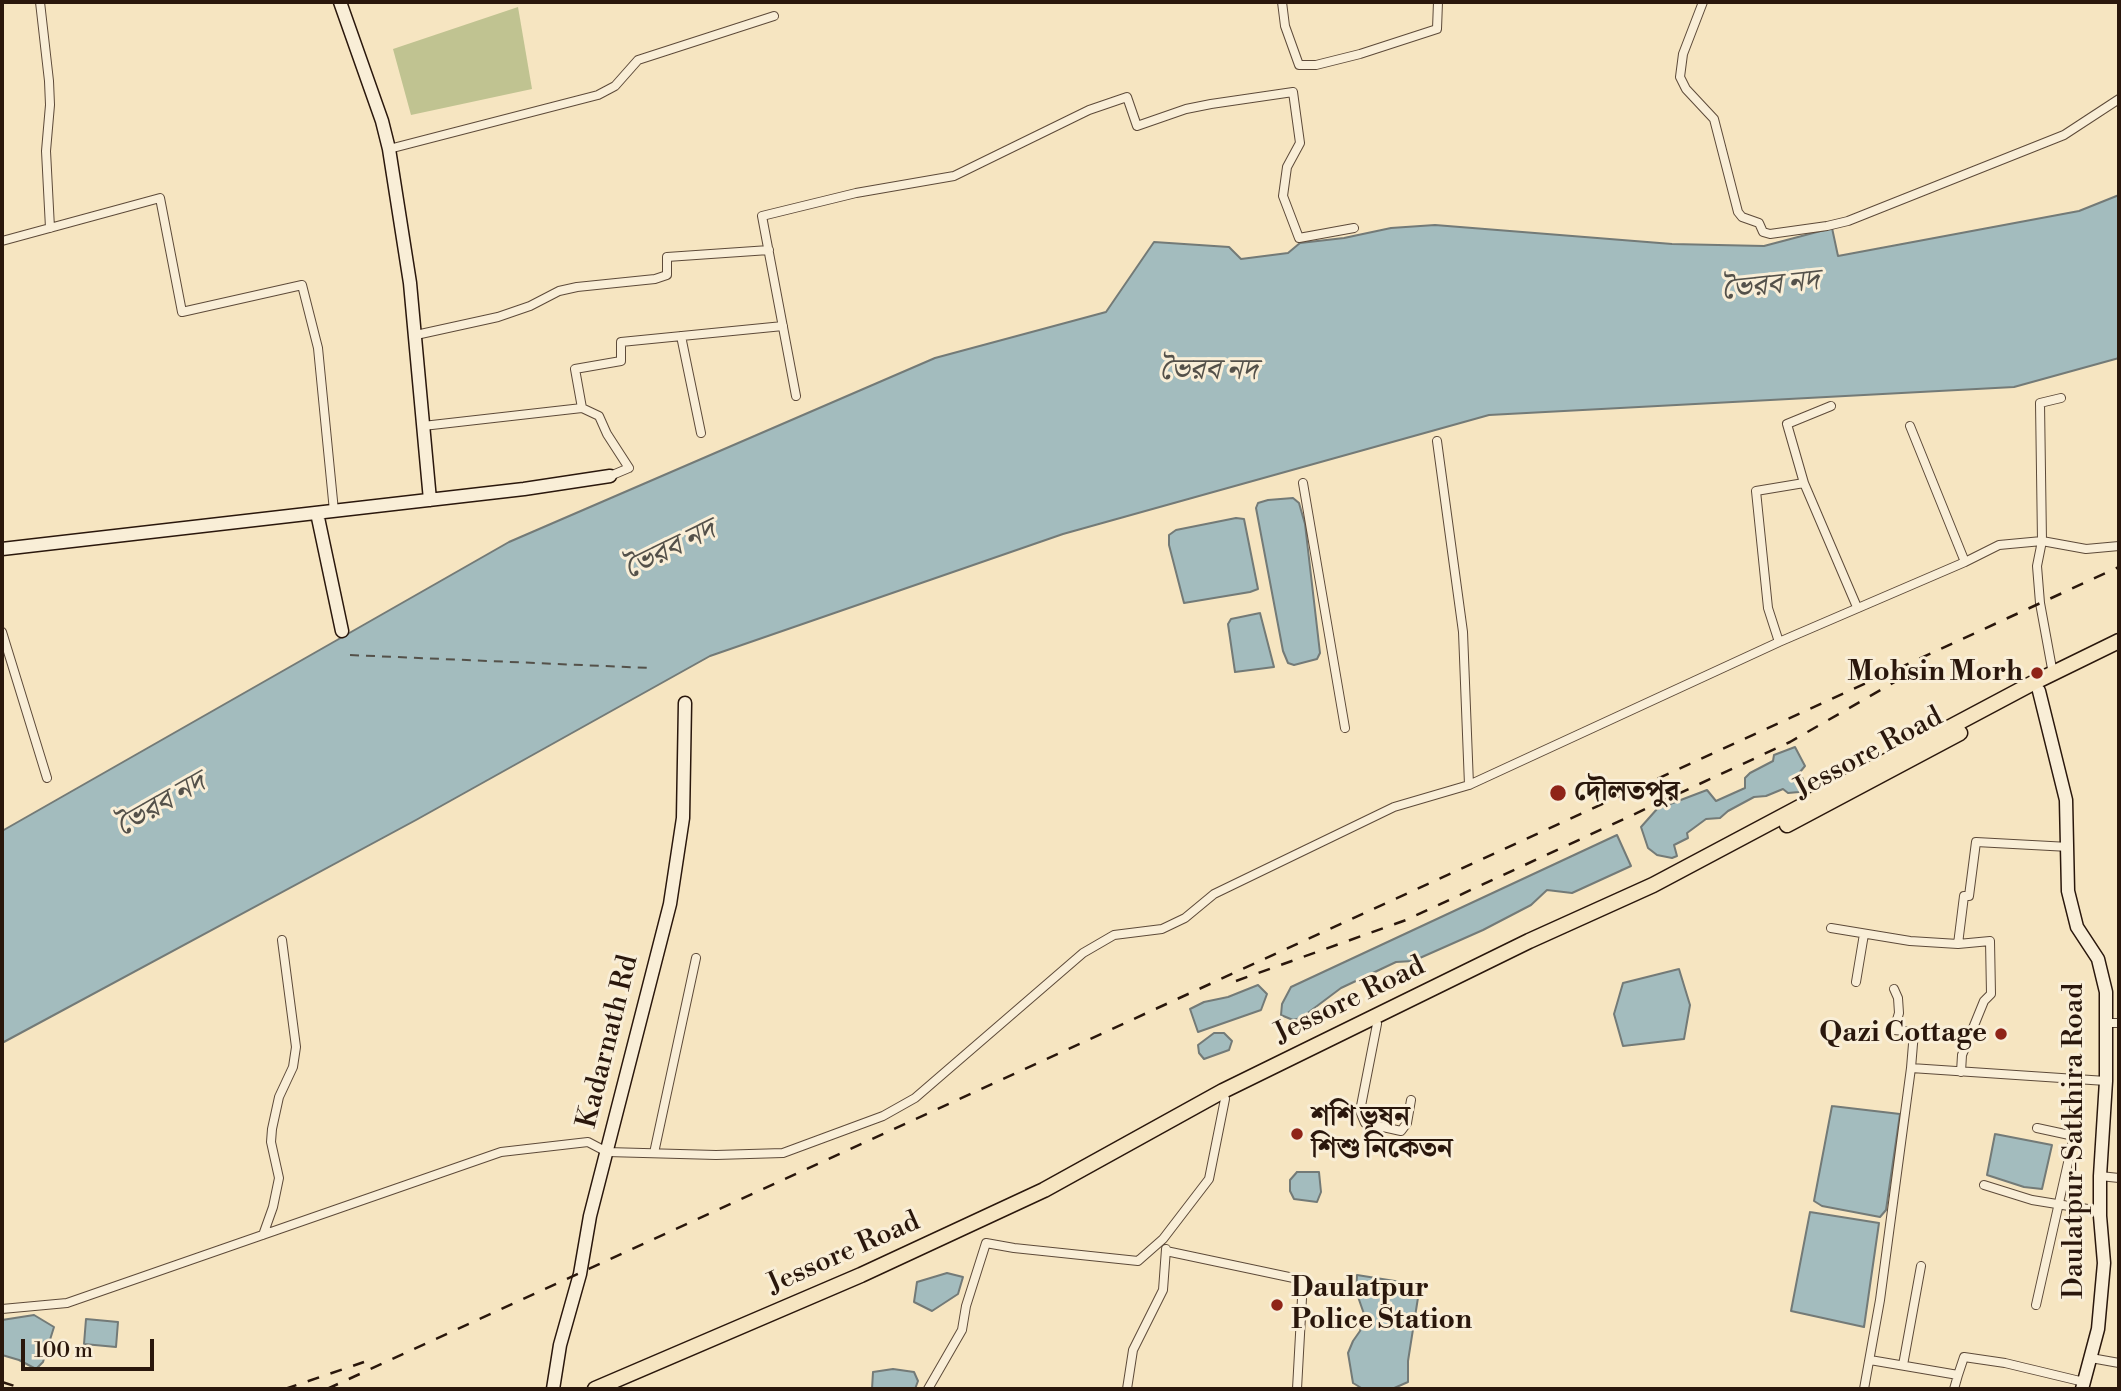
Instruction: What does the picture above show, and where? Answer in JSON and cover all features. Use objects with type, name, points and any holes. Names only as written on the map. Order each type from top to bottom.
[{"type":"highway","name":"Jessore Road","points":[[595,1389],[861,1275],[1044,1190],[1223,1091],[1530,941],[1653,885],[2119,641]]},
{"type":"highway","name":"Jessore Road","points":[[617,1389],[1044,1199],[1225,1099],[1716,862],[2119,648]]},
{"type":"main road","points":[[340,2],[382,121],[389,149],[410,283],[430,500]]},
{"type":"main road","points":[[2,549],[430,500],[610,476]]},
{"type":"main road","points":[[317,513],[342,631]]},
{"type":"main road","name":"Daulatpur-Satkhira Road","points":[[2039,691],[2066,800],[2068,891],[2077,927],[2098,959],[2113,1023],[2100,1176],[2104,1263],[2098,1329],[2083,1386]]},
{"type":"main road","name":"Kadarnath Rd","points":[[553,1389],[560,1345],[580,1274],[590,1216],[670,904],[683,818],[685,703]]},
{"type":"street","points":[[40,2],[49,81],[46,151],[50,228]]},
{"type":"street","points":[[1282,2],[1285,26],[1299,65],[1316,65],[1360,54],[1437,29],[1438,2]]},
{"type":"street","points":[[1703,2],[1683,54],[1680,77],[1686,89],[1714,119],[1738,212],[1742,217],[1759,223],[1763,232],[1770,234],[1848,221],[2064,135],[2119,99]]},
{"type":"street","points":[[389,149],[598,95],[615,86],[638,60],[774,16]]},
{"type":"street","points":[[796,396],[762,216],[856,193],[954,176],[1079,115],[1127,97],[1137,126],[1186,109],[1293,92],[1300,143],[1287,167],[1283,196],[1298,238],[1354,228]]},
{"type":"street","points":[[2,241],[160,198],[182,312],[302,285],[318,348],[334,511]]},
{"type":"street","points":[[416,335],[498,317],[530,306],[559,291],[655,279],[667,275],[667,257],[769,250]]},
{"type":"street","points":[[582,408],[575,369],[621,361],[621,342],[783,326]]},
{"type":"street","points":[[681,336],[701,433]]},
{"type":"street","points":[[2053,674],[2040,603],[2037,566],[2042,541],[2040,403],[2061,398]]},
{"type":"street","points":[[1831,405],[1787,424],[1804,483],[1857,607]]},
{"type":"street","points":[[423,426],[582,408],[599,416],[629,468],[610,476]]},
{"type":"street","points":[[1910,426],[1965,562]]},
{"type":"street","points":[[1437,441],[1463,632],[1469,785]]},
{"type":"street","points":[[1303,483],[1345,728]]},
{"type":"street","points":[[1779,642],[1768,608],[1756,491],[1804,483]]},
{"type":"street","points":[[2,1309],[67,1303],[501,1152],[588,1142],[607,1152],[716,1155],[783,1153],[883,1116],[915,1098],[1083,953],[1114,935],[1162,929],[1185,918],[1214,894],[1394,807],[1469,785],[1779,642],[1999,545],[2042,541],[2086,549],[2119,546]]},
{"type":"street","points":[[2,632],[47,778]]},
{"type":"street","points":[[1958,944],[1964,896],[1969,896],[1976,842],[2068,847]]},
{"type":"street","points":[[1831,928],[1910,941],[1958,944],[1990,941],[1990,994],[1984,1002],[1962,1055],[1961,1072]]},
{"type":"street","points":[[1856,982],[1864,934]]},
{"type":"street","points":[[263,1235],[279,1178],[271,1142],[272,1129],[279,1097],[293,1067],[296,1047],[282,940]]},
{"type":"street","points":[[654,1153],[696,958]]},
{"type":"street","points":[[1864,1389],[1880,1300],[1914,1031],[1894,1030],[1899,1013],[1894,989]]},
{"type":"street","points":[[1377,1024],[1360,1111],[1365,1123],[1401,1131],[1407,1124],[1411,1100]]},
{"type":"street","points":[[1911,1068],[2106,1081]]},
{"type":"street","points":[[928,1389],[962,1330],[966,1306],[986,1243],[1138,1261],[1163,1240],[1209,1179],[1225,1099]]},
{"type":"street","points":[[2036,1305],[2074,1136],[2037,1128]]},
{"type":"street","points":[[2100,1176],[2119,1178]]},
{"type":"street","points":[[1984,1185],[2032,1200],[2100,1211]]},
{"type":"street","points":[[1127,1389],[1133,1350],[1163,1290],[1167,1251],[1163,1240]]},
{"type":"street","points":[[1167,1251],[1303,1280],[1297,1389]]},
{"type":"street","points":[[1903,1366],[1921,1266]]},
{"type":"street","points":[[1954,1389],[1964,1357],[2005,1363],[2083,1386]]},
{"type":"street","points":[[2091,1358],[2119,1363]]},
{"type":"street","points":[[1870,1360],[1958,1375]]},
{"type":"green space","points":[[518,7],[532,89],[411,115],[393,49]]},
{"type":"water","name":"ভৈরব নদ","points":[[2119,195],[2119,358],[2014,387],[1489,415],[1063,534],[710,656],[416,820],[2,1043],[2,831],[509,542],[935,358],[1106,312],[1154,242],[1229,247],[1241,259],[1288,253],[1300,243],[1344,238],[1391,228],[1435,225],[1672,244],[1764,246],[1832,228],[1838,256],[2079,211]]},
{"type":"water","points":[[1293,498],[1299,503],[1305,524],[1320,653],[1317,659],[1294,665],[1288,663],[1283,651],[1256,508],[1258,503],[1268,500]]},
{"type":"water","points":[[1236,518],[1244,519],[1258,589],[1184,603],[1169,545],[1169,535],[1176,530]]},
{"type":"water","points":[[1260,613],[1274,667],[1235,672],[1228,624],[1231,619]]},
{"type":"water","points":[[1795,747],[1805,766],[1800,772],[1806,787],[1799,792],[1788,793],[1783,789],[1766,796],[1754,797],[1720,818],[1706,819],[1687,833],[1688,838],[1674,845],[1677,856],[1672,858],[1657,855],[1648,848],[1641,827],[1657,809],[1707,790],[1716,801],[1745,788],[1745,778],[1750,773],[1773,761],[1774,755]]},
{"type":"water","points":[[1617,835],[1631,866],[1572,893],[1547,890],[1531,905],[1483,930],[1413,961],[1396,962],[1341,988],[1301,1018],[1293,1020],[1281,1015],[1282,1004],[1291,987]]},
{"type":"water","points":[[1679,969],[1690,1005],[1684,1039],[1623,1046],[1614,1014],[1623,983]]},
{"type":"water","points":[[1258,985],[1267,994],[1261,1010],[1198,1032],[1190,1009]]},
{"type":"water","points":[[1214,1033],[1224,1033],[1232,1041],[1229,1050],[1204,1059],[1199,1053],[1198,1045]]},
{"type":"water","points":[[1832,1106],[1900,1114],[1886,1210],[1880,1217],[1822,1206],[1814,1201]]},
{"type":"water","points":[[1995,1134],[2052,1145],[2042,1189],[2024,1187],[1987,1175]]},
{"type":"water","points":[[1297,1172],[1319,1172],[1321,1192],[1317,1202],[1294,1199],[1290,1191],[1290,1180]]},
{"type":"water","points":[[1810,1212],[1879,1223],[1864,1327],[1791,1311]]},
{"type":"water","points":[[947,1273],[963,1277],[958,1294],[932,1311],[914,1302],[917,1282]]},
{"type":"water","points":[[1357,1275],[1420,1285],[1408,1361],[1408,1382],[1392,1389],[1363,1389],[1353,1383],[1348,1353],[1360,1331],[1364,1314],[1356,1291]]},
{"type":"water","points":[[34,1315],[54,1327],[43,1362],[36,1369],[2,1355],[2,1320]]},
{"type":"water","points":[[86,1319],[118,1322],[116,1347],[84,1344]]},
{"type":"water","points":[[893,1369],[914,1372],[918,1381],[915,1389],[872,1389],[873,1372]]},
{"type":"ferry route","points":[[350,655],[650,668]]},
{"type":"railway","points":[[327,1389],[2119,567]]},
{"type":"railway","points":[[1236,981],[1406,920],[1790,742],[1919,668]]},
{"type":"railway","points":[[285,1389],[364,1362]]},
{"type":"railway","points":[[2,1382],[24,1389]]},
{"type":"place","name":"Mohsin Morh","points":[[2037,673]]},
{"type":"place","name":"দৌলতপুর","points":[[1558,793]]},
{"type":"place","name":"Qazi Cottage","points":[[2001,1034]]},
{"type":"place","name":"শশি ভূষন শিশু নিকেতন","points":[[1297,1134]]},
{"type":"place","name":"Daulatpur Police Station","points":[[1277,1305]]}]
